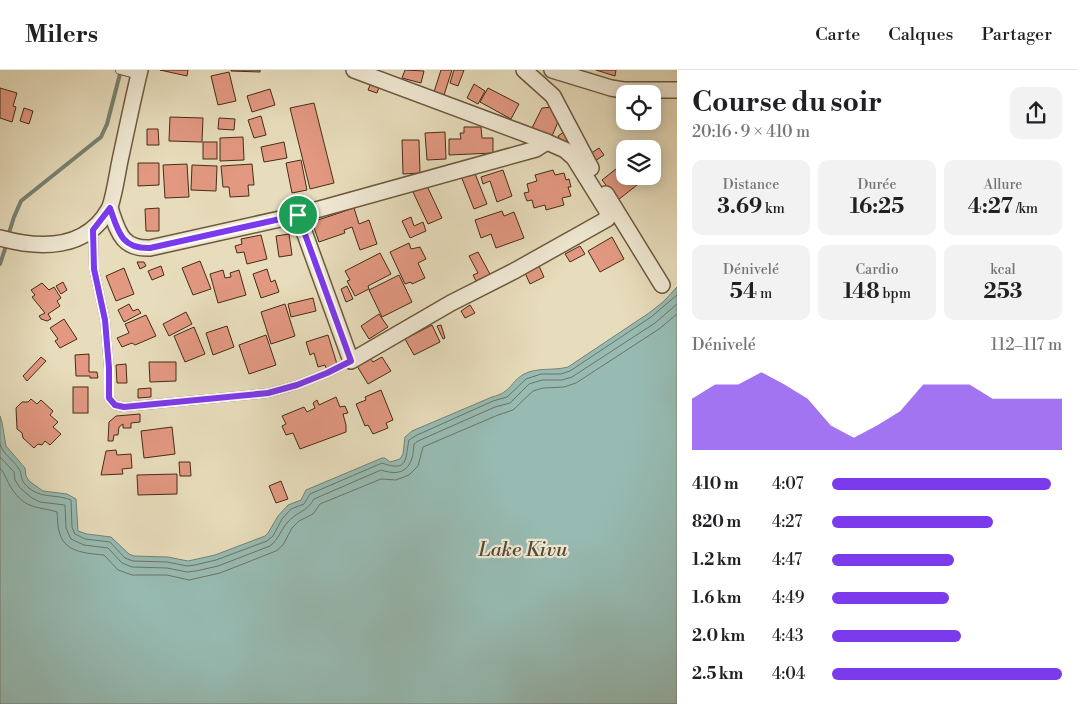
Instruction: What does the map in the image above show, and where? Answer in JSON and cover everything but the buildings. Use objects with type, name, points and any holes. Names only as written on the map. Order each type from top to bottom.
[{"type":"street","points":[[298,215],[351,361],[451,303],[516,270],[607,219],[607,211],[574,158],[565,150],[354,70]]},
{"type":"street","points":[[524,70],[553,96],[596,178],[662,285]]},
{"type":"street","points":[[552,70],[623,90],[677,90]]},
{"type":"street","points":[[0,238],[40,246],[61,243],[93,230],[110,208],[139,72]]},
{"type":"street","points":[[110,208],[120,235],[128,244],[139,248],[150,248],[298,215],[536,149],[547,142]]},
{"type":"lane","points":[[120,70],[139,72]]},
{"type":"lane","points":[[93,230],[94,269],[105,320],[109,368],[109,398],[115,405],[124,407],[268,393],[305,382],[351,361]]},
{"type":"water","name":"Lake Kivu","points":[[677,287],[677,704],[0,704],[0,416],[6,446],[25,468],[29,481],[43,491],[67,494],[76,499],[78,531],[111,537],[129,554],[134,556],[168,557],[188,561],[215,555],[265,536],[278,516],[288,505],[301,500],[306,490],[382,458],[390,462],[400,459],[403,454],[405,437],[412,431],[507,390],[524,374],[568,367],[649,313]]},
{"type":"waterway","points":[[8,236],[21,201],[101,137],[107,124],[121,70]]},
{"type":"waterway","points":[[0,264],[7,243]]},
{"type":"route","points":[[110,208],[120,235],[128,244],[139,248],[150,248],[298,215],[351,361],[297,385],[268,393],[201,401],[124,407],[115,405],[109,398],[109,368],[105,320],[94,269],[93,230],[110,208]]}]
